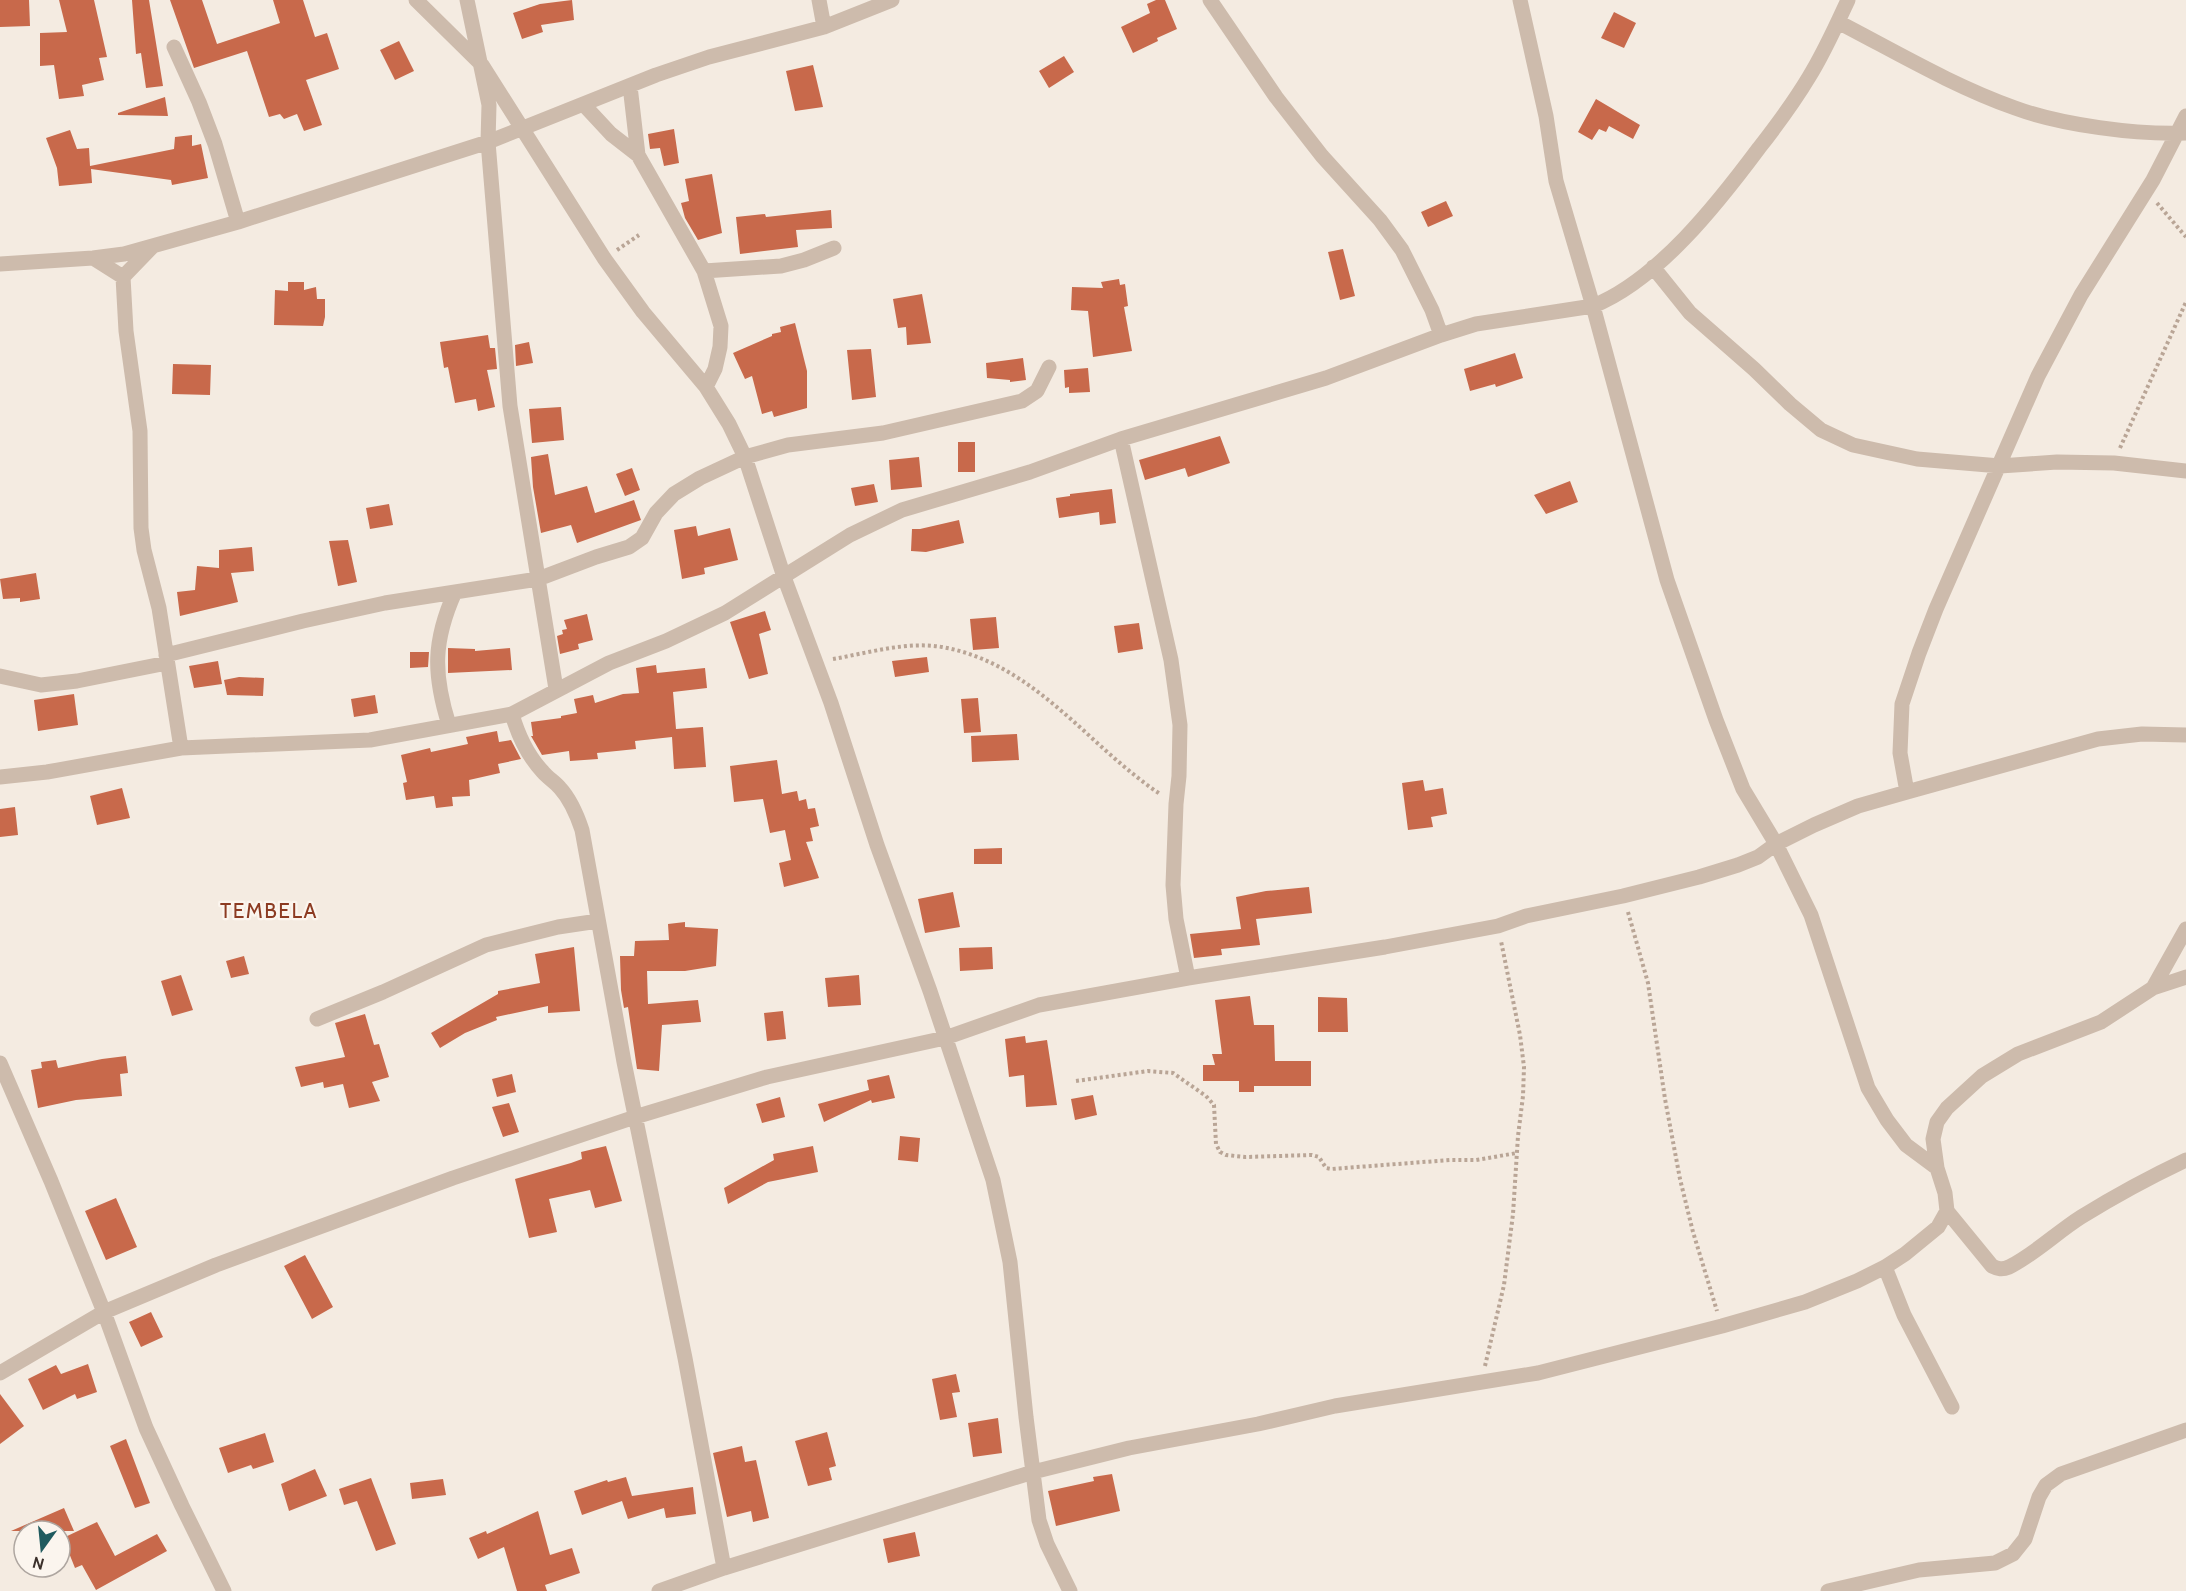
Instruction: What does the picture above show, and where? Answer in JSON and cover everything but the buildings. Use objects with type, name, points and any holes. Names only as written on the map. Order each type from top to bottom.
[{"type":"street","points":[[416,0],[482,65],[604,258],[643,312],[706,387],[729,424],[745,457],[784,578],[816,662],[993,1180],[1010,1262],[1039,1520],[1047,1545],[1070,1591]]},
{"type":"street","points":[[467,0],[489,105],[488,142],[510,406],[556,690]]},
{"type":"street","points":[[819,0],[824,27]]},
{"type":"street","points":[[0,264],[93,258],[152,247],[238,222],[488,142],[709,57],[824,27],[892,0]]},
{"type":"street","points":[[1210,0],[1276,96],[1322,156],[1380,220],[1402,250],[1441,335]]},
{"type":"street","points":[[1520,0],[1546,116],[1556,181],[1593,306],[1667,580],[1716,720],[1743,789],[1776,844],[1811,915],[1868,1088],[1887,1120],[1906,1145],[1937,1168]]},
{"type":"street","points":[[0,777],[47,772],[181,748],[370,740],[512,714],[609,663],[666,641],[725,613],[850,535],[902,510],[1030,472],[1121,439],[1326,378],[1441,335],[1487,322],[1593,306],[1608,300],[1653,267],[1698,224],[1753,156],[1809,78],[1848,0]]},
{"type":"street","points":[[1838,22],[1957,84],[2016,109],[2048,118],[2093,126],[2181,134]]},
{"type":"street","points":[[174,47],[207,123],[238,222]]},
{"type":"street","points":[[630,86],[638,155]]},
{"type":"street","points":[[584,105],[611,134],[638,155],[704,271],[721,326],[720,347],[715,369],[706,387]]},
{"type":"street","points":[[1908,792],[1900,753],[1902,704],[1936,609],[2038,376],[2063,327],[2181,134],[2186,116]]},
{"type":"street","points":[[152,247],[123,277],[128,354],[140,431],[141,528],[144,550],[159,608],[181,748]]},
{"type":"street","points":[[704,271],[781,266],[834,248]]},
{"type":"street","points":[[93,258],[123,277]]},
{"type":"street","points":[[1653,267],[1690,313],[1821,430],[1853,445],[1917,459],[2000,466],[2057,462],[2114,463],[2186,471]]},
{"type":"street","points":[[0,676],[41,685],[77,681],[313,618],[386,603],[538,579],[629,547],[642,538],[656,513],[674,494],[700,478],[745,457],[788,445],[883,433],[1022,401],[1037,391],[1049,367]]},
{"type":"street","points":[[1121,439],[1171,660],[1180,725],[1173,885],[1176,919],[1188,978]]},
{"type":"street","points":[[449,725],[440,696],[436,660],[441,625],[455,592]]},
{"type":"street","points":[[512,714],[517,731],[531,756],[542,772],[561,789],[576,811],[582,830],[635,1117],[685,1358],[724,1568]]},
{"type":"street","points":[[0,1373],[104,1312],[216,1265],[453,1178],[635,1117],[767,1077],[945,1038],[1039,1005],[1188,978],[1385,948],[1498,926],[1526,916],[1623,896],[1738,865],[1758,857],[1776,844],[1814,825],[1858,806],[2098,739],[2142,734],[2186,735]]},
{"type":"street","points":[[316,1018],[383,992],[486,945],[558,927],[598,921]]},
{"type":"street","points":[[2153,988],[2186,929]]},
{"type":"street","points":[[2186,977],[2153,988],[2101,1022],[2018,1054],[1982,1076],[1947,1108],[1937,1122],[1933,1139],[1947,1211],[1992,1266],[1999,1269],[2007,1268],[2024,1259],[2081,1217],[2186,1160]]},
{"type":"street","points":[[0,1063],[104,1312],[146,1428],[224,1591]]},
{"type":"street","points":[[659,1591],[724,1568],[1034,1472],[1129,1448],[1258,1424],[1335,1406],[1538,1373],[1722,1326],[1805,1302],[1885,1267],[1938,1227],[1947,1211]]},
{"type":"street","points":[[1885,1267],[1904,1315],[1952,1407]]},
{"type":"street","points":[[1828,1591],[1919,1570],[1995,1563],[2013,1554],[2025,1539],[2039,1497],[2046,1485],[2061,1474],[2186,1430]]},
{"type":"path","points":[[2146,190],[2186,237]]},
{"type":"path","points":[[604,258],[639,235]]},
{"type":"path","points":[[2114,463],[2186,302]]},
{"type":"path","points":[[816,662],[912,646],[942,647],[987,660],[1008,670],[1057,705],[1140,780],[1176,804]]},
{"type":"path","points":[[1623,896],[1648,983],[1665,1099],[1680,1179],[1693,1232],[1722,1326]]},
{"type":"path","points":[[1483,1382],[1491,1336],[1504,1285],[1513,1214],[1524,1067],[1510,979],[1498,926]]},
{"type":"path","points":[[1076,1081],[1148,1071],[1173,1073],[1206,1096],[1214,1105],[1216,1144],[1226,1155],[1245,1157],[1312,1155],[1320,1157],[1326,1168],[1331,1168],[1476,1160],[1516,1154]]},
{"type":"district","name":"TEMBELA","points":[[269,910]]}]
